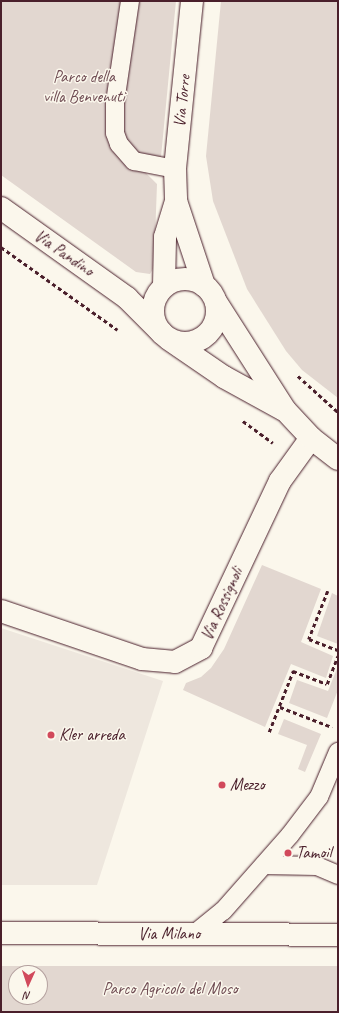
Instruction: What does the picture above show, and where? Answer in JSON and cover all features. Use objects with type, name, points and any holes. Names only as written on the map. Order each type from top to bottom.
[{"type":"street","name":"Via Torre","points":[[192,1],[175,169],[176,201],[210,294]]},
{"type":"street","name":"Via Torre","points":[[161,290],[165,237],[176,201]]},
{"type":"street","name":"Via Pandino","points":[[1,208],[127,298],[166,336],[224,377],[285,410]]},
{"type":"street","points":[[127,298],[161,290],[184,278],[210,294],[217,313],[209,332],[191,342],[166,336],[152,314],[161,290]]},
{"type":"street","name":"Via Pandino","points":[[210,294],[285,410],[311,438],[338,458]]},
{"type":"street","name":"Via Rossignoli","points":[[1,611],[142,658],[175,662],[201,648],[280,481],[311,438]]},
{"type":"street","name":"Via Milano","points":[[1,933],[338,935]]},
{"type":"lane","points":[[130,1],[114,103],[115,133],[119,144],[134,161],[175,169]]},
{"type":"lane","points":[[193,935],[223,911],[264,865],[319,797],[338,752]]},
{"type":"lane","points":[[264,865],[317,866],[338,874]]},
{"type":"path","points":[[1,247],[123,334]]},
{"type":"path","points":[[292,371],[338,412]]},
{"type":"path","points":[[238,418],[295,460]]},
{"type":"path","points":[[328,591],[309,639],[338,650]]},
{"type":"path","points":[[269,732],[293,671],[328,684],[338,656]]},
{"type":"path","points":[[280,707],[338,730]]},
{"type":"shaded area","points":[[1,628],[163,681],[97,885],[1,885]]},
{"type":"green space","name":"Parco della villa Benvenuti","points":[[1,1],[176,1],[161,157],[147,157],[146,173],[157,184],[154,267],[150,274],[136,272],[1,175]]},
{"type":"green space","points":[[221,1],[338,1],[338,398],[302,370],[286,351],[247,289],[213,201],[206,156]]},
{"type":"green space","points":[[262,565],[321,589],[301,642],[333,656],[326,678],[291,664],[265,727],[183,690],[186,683],[201,677],[211,668],[224,649]]},
{"type":"green space","points":[[332,593],[338,596],[338,644],[317,636]]},
{"type":"green space","points":[[338,666],[338,690],[327,718],[289,703],[297,680],[328,691]]},
{"type":"green space","points":[[284,719],[321,734],[305,772],[298,769],[307,745],[278,734]]},
{"type":"green space","name":"Parco Agricolo del Moso","points":[[1,966],[8,966],[8,1005],[48,1005],[48,966],[338,966],[338,1012],[1,1012]]},
{"type":"place","name":"Kler arreda","points":[[51,735]]},
{"type":"place","name":"Mezzo","points":[[222,785]]},
{"type":"place","name":"Tamoil","points":[[288,853]]}]
